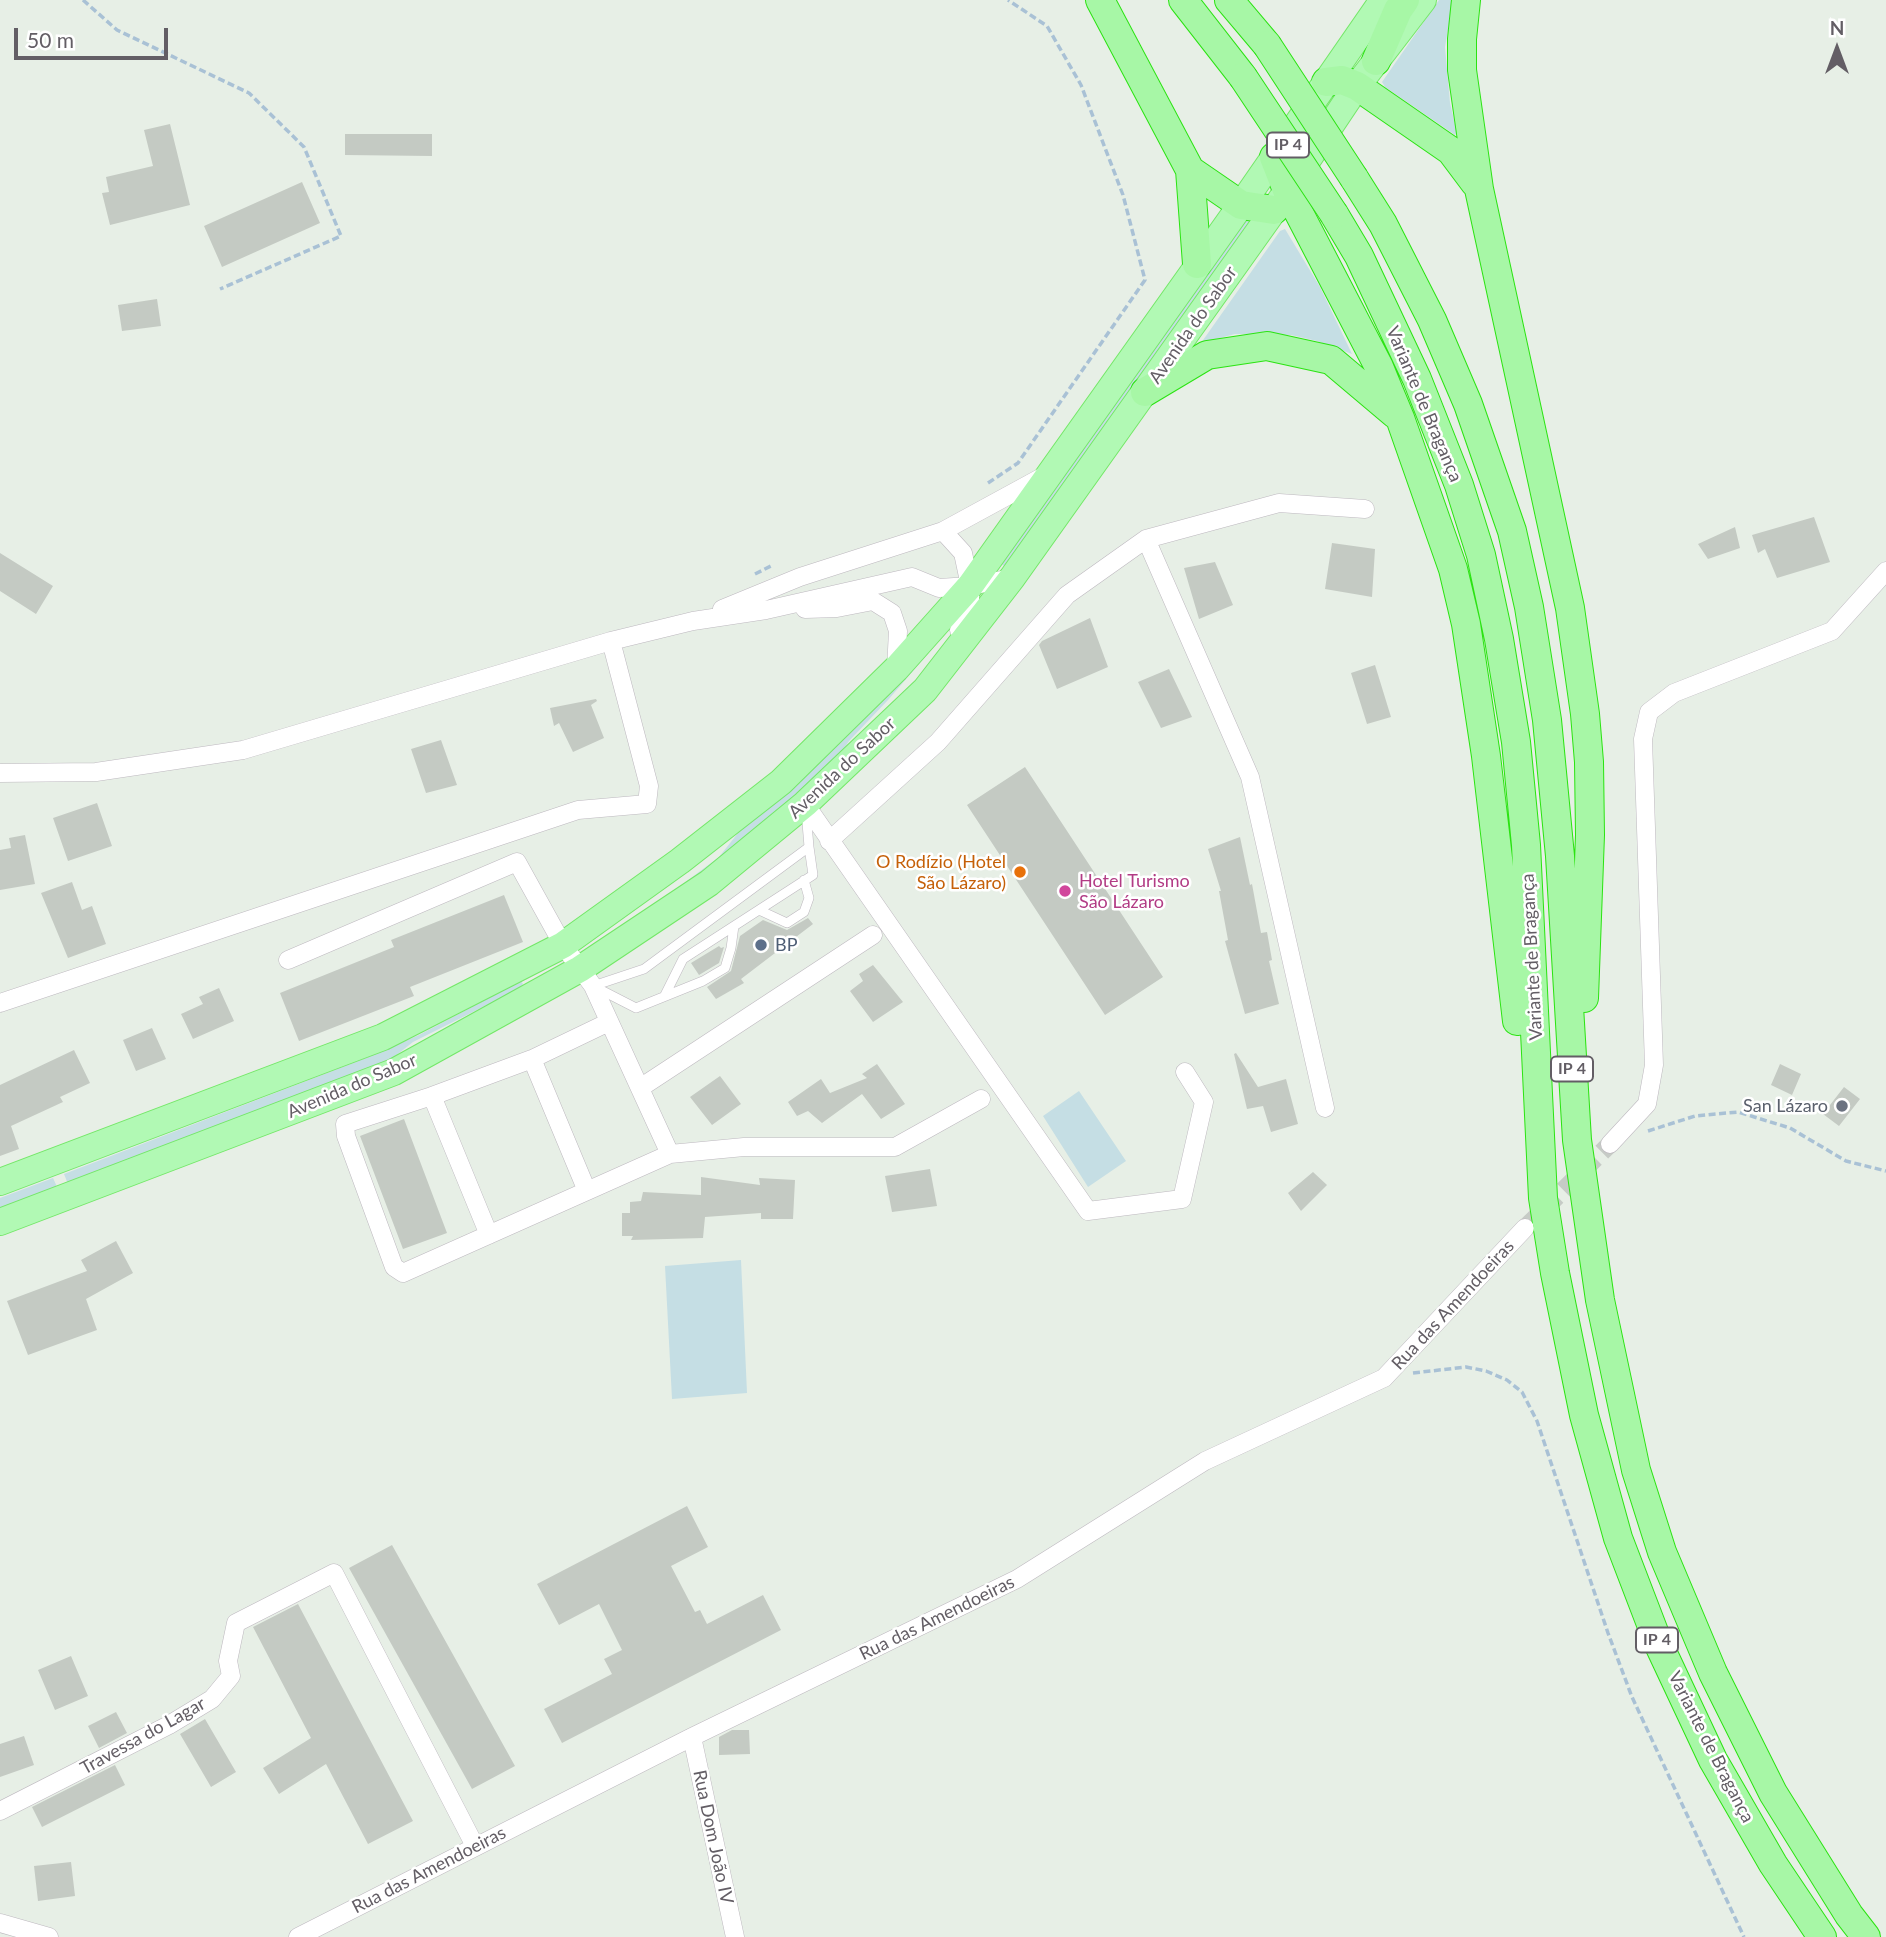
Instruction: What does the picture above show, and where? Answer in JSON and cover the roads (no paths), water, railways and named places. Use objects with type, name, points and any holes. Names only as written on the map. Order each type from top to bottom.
[{"type":"highway","points":[[1100,0],[1190,170],[1197,264]]},
{"type":"highway","name":"Variante de Bragança","points":[[1183,0],[1243,77],[1359,256],[1417,379],[1459,485],[1481,555],[1499,639],[1516,741],[1526,845],[1543,1198],[1555,1273],[1584,1415],[1618,1538],[1659,1645],[1713,1760],[1773,1864],[1822,1937]]},
{"type":"highway","name":"Variante de Bragança","points":[[1229,0],[1267,45],[1383,224],[1432,320],[1468,404],[1512,531],[1529,607],[1547,720],[1560,856],[1577,1140],[1600,1300],[1636,1470],[1662,1552],[1713,1673],[1773,1793],[1849,1915],[1866,1937]]},
{"type":"highway","points":[[1376,61],[1405,0]]},
{"type":"highway","points":[[1466,0],[1462,69],[1479,188],[1570,608],[1585,714],[1590,835],[1577,1140]]},
{"type":"highway","points":[[1326,82],[1342,80],[1357,86],[1451,150],[1479,188]]},
{"type":"highway","points":[[1274,157],[1280,200],[1349,306],[1379,367],[1400,418],[1453,569],[1466,624],[1486,756],[1524,1088],[1543,1198]]},
{"type":"highway","points":[[1190,170],[1241,205],[1280,200]]},
{"type":"highway","points":[[1145,392],[1207,355],[1267,346],[1331,359],[1400,418]]},
{"type":"main road","name":"Avenida do Sabor","points":[[0,1182],[383,1037],[563,945],[680,861],[781,782],[896,669],[970,586],[1047,474],[1241,205],[1382,0]]},
{"type":"main road","name":"Avenida do Sabor","points":[[0,1222],[394,1072],[586,978],[709,883],[805,804],[925,690],[1012,578],[1280,200],[1357,86],[1423,0]]},
{"type":"street","points":[[693,621],[800,577],[943,531],[1047,474]]},
{"type":"street","points":[[829,841],[938,742],[1067,595],[1146,539],[1279,503],[1365,509]]},
{"type":"street","points":[[925,690],[936,658],[970,617],[970,586],[963,553],[943,531]]},
{"type":"street","points":[[1146,539],[1250,777],[1325,1108]]},
{"type":"street","points":[[1610,1144],[1647,1104],[1654,1065],[1643,739],[1649,712],[1674,693],[1832,631],[1886,571]]},
{"type":"street","points":[[0,773],[96,772],[243,750],[611,641],[693,621],[766,610],[912,577],[939,588],[970,586],[1012,578]]},
{"type":"street","points":[[766,610],[837,608],[873,601],[892,613],[898,631],[896,669]]},
{"type":"street","points":[[0,1003],[578,810],[647,804],[649,786],[611,641]]},
{"type":"street","points":[[805,804],[1088,1211],[1182,1199],[1204,1102],[1185,1072]]},
{"type":"street","points":[[288,960],[517,862],[563,945],[586,978],[670,1154]]},
{"type":"street","points":[[640,1088],[873,935]]},
{"type":"street","points":[[609,1022],[532,1059],[432,1097],[345,1124],[346,1136],[394,1268],[403,1273],[670,1154],[744,1147],[895,1147],[981,1099]]},
{"type":"street","points":[[532,1059],[587,1191]]},
{"type":"street","points":[[432,1097],[489,1235]]},
{"type":"street","name":"Rua das Amendoeiras","points":[[298,1937],[692,1737],[1017,1579],[1205,1461],[1384,1378],[1525,1228]]},
{"type":"street","name":"Travessa do Lagar","points":[[0,1811],[169,1725],[212,1699],[231,1676],[228,1661],[236,1623],[334,1573],[475,1846]]},
{"type":"street","name":"Rua Dom João IV","points":[[692,1737],[735,1937]]},
{"type":"street","points":[[0,1923],[49,1937]]},
{"type":"lane","points":[[665,995],[683,959],[813,874],[805,804]]},
{"type":"lane","points":[[586,978],[645,969],[809,847]]},
{"type":"lane","points":[[759,910],[787,923],[804,912],[809,898],[804,880]]},
{"type":"lane","points":[[586,978],[636,1007],[703,981],[725,968],[732,948],[734,926]]},
{"type":"tunnel","points":[[1525,1228],[1610,1144]]},
{"type":"place","name":"O Rodízio (Hotel São Lázaro)","points":[[1020,872]]},
{"type":"place","name":"Hotel Turismo São Lázaro","points":[[1065,891]]},
{"type":"place","name":"BP","points":[[761,945]]},
{"type":"place","name":"San Lázaro","points":[[1842,1106]]}]
